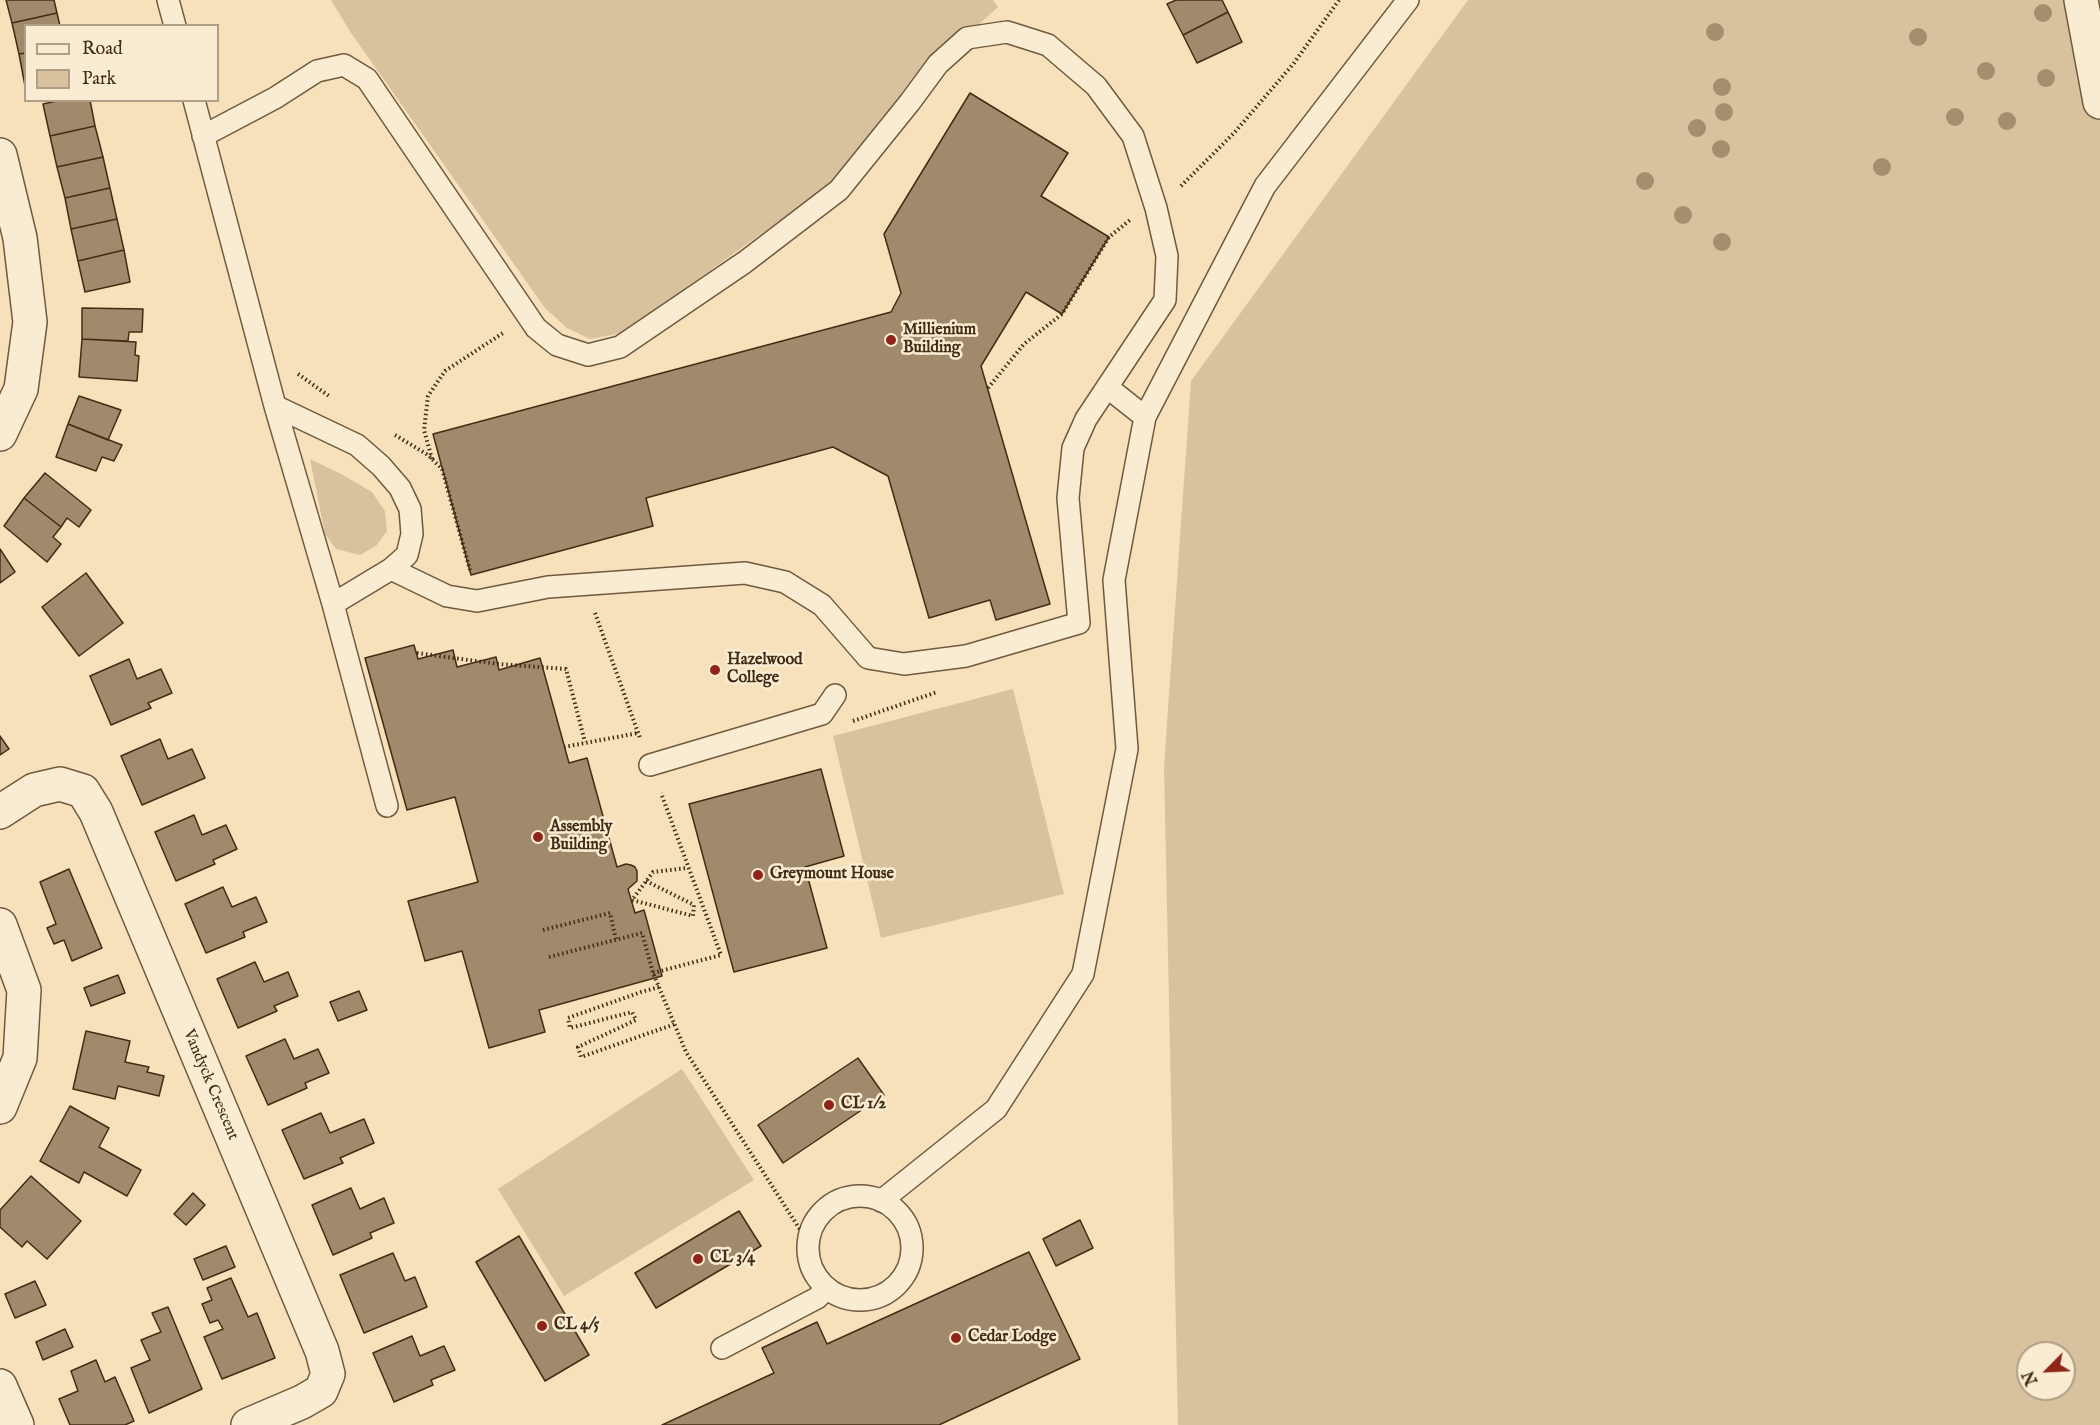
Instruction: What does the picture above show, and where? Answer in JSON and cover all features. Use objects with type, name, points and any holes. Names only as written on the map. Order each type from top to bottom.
[{"type":"street","points":[[2081,0],[2100,102]]},
{"type":"street","points":[[0,155],[20,238],[30,322],[21,389],[0,434]]},
{"type":"street","name":"Vandyck Crescent","points":[[0,812],[34,790],[60,784],[83,791],[96,812],[322,1351],[328,1374],[321,1391],[302,1402],[248,1425]]},
{"type":"street","points":[[0,926],[24,990],[20,1058],[0,1107]]},
{"type":"street","points":[[0,1386],[17,1425]]},
{"type":"lane","points":[[168,0],[174,24]]},
{"type":"lane","points":[[881,1200],[996,1109],[1083,974],[1127,749],[1114,580],[1145,417],[1265,186],[1408,0]]},
{"type":"lane","points":[[202,136],[275,98],[317,71],[344,65],[367,79],[536,328],[557,345],[588,355],[620,347],[745,262],[839,190],[938,64],[967,38],[1007,32],[1048,45],[1096,86],[1133,136],[1154,201],[1167,256],[1165,300],[1086,419],[1073,448],[1068,498],[1079,623],[966,656],[904,664],[868,658],[822,605],[785,582],[742,573],[548,587],[477,601],[447,596],[420,585],[391,569]]},
{"type":"lane","points":[[194,102],[275,406],[333,604],[387,806]]},
{"type":"lane","points":[[1107,387],[1145,417]]},
{"type":"lane","points":[[275,406],[357,445],[381,466],[400,488],[410,510],[412,534],[407,555],[391,569],[333,604]]},
{"type":"lane","points":[[650,765],[822,714],[835,696]]},
{"type":"lane","points":[[849,1197],[881,1200],[894,1209],[905,1222],[911,1237],[912,1253],[907,1269],[899,1282],[887,1293],[872,1299],[854,1300],[839,1296],[818,1279],[812,1268],[808,1255],[808,1242],[812,1227],[821,1213],[834,1203],[849,1197]]},
{"type":"lane","points":[[722,1348],[817,1298],[827,1288]]},
{"type":"path","points":[[1154,201],[1185,184],[1234,133],[1294,63],[1339,0]]},
{"type":"path","points":[[988,388],[1024,344],[1062,314],[1109,237]]},
{"type":"path","points":[[432,459],[424,430],[428,396],[445,371],[528,317]]},
{"type":"path","points":[[293,371],[333,399]]},
{"type":"path","points":[[390,433],[432,459],[442,469],[477,601]]},
{"type":"path","points":[[585,584],[615,673]]},
{"type":"path","points":[[417,653],[498,664],[566,669],[585,742]]},
{"type":"path","points":[[822,714],[845,724],[945,689]]},
{"type":"path","points":[[564,747],[638,733]]},
{"type":"path","points":[[653,973],[721,955],[672,821]]},
{"type":"path","points":[[646,881],[694,905],[693,916],[632,900],[652,872],[688,868]]},
{"type":"path","points":[[543,930],[610,913],[616,940]]},
{"type":"path","points":[[549,957],[642,933],[653,973],[686,1052],[808,1242]]},
{"type":"path","points":[[659,987],[568,1018],[570,1028],[632,1012],[636,1020],[578,1047],[581,1057],[675,1024]]},
{"type":"green space","points":[[331,0],[993,0],[998,7],[911,86],[832,183],[623,333],[590,339],[567,328],[545,308],[351,33]]},
{"type":"green space","points":[[1468,0],[2100,0],[2100,1425],[1178,1425],[1164,766],[1191,381]]},
{"type":"green space","points":[[310,459],[372,492],[385,511],[387,531],[376,546],[360,555],[336,549],[325,534]]},
{"type":"green space","points":[[1013,689],[1064,894],[881,938],[833,736]]},
{"type":"green space","points":[[682,1069],[754,1180],[564,1296],[498,1189]]},
{"type":"building","points":[[6,0],[54,0],[57,13],[12,23]]},
{"type":"building","points":[[1176,0],[1222,0],[1228,12],[1183,35],[1167,4]]},
{"type":"building","points":[[1228,12],[1242,42],[1197,63],[1183,35]]},
{"type":"building","points":[[57,13],[60,24],[24,24],[24,53],[19,54],[12,23]]},
{"type":"building","points":[[24,53],[24,81],[19,54]]},
{"type":"building","name":"Millienium Building","points":[[970,93],[1068,153],[1041,196],[1109,237],[1062,314],[1026,292],[981,366],[1050,604],[996,620],[990,600],[929,618],[888,476],[833,447],[646,498],[653,526],[471,575],[433,434],[891,312],[901,293],[884,234]]},
{"type":"building","points":[[90,102],[95,126],[50,136],[43,104]]},
{"type":"building","points":[[95,126],[103,157],[57,167],[50,136]]},
{"type":"building","points":[[103,157],[110,188],[65,198],[57,167]]},
{"type":"building","points":[[110,188],[117,219],[71,229],[65,198]]},
{"type":"building","points":[[117,219],[124,250],[78,261],[71,229]]},
{"type":"building","points":[[124,250],[130,282],[85,292],[78,261]]},
{"type":"building","points":[[82,308],[143,309],[142,332],[129,332],[128,341],[82,339]]},
{"type":"building","points":[[82,339],[136,342],[135,355],[139,356],[137,381],[79,377]]},
{"type":"building","points":[[79,396],[121,410],[108,440],[68,424]]},
{"type":"building","points":[[68,424],[122,445],[114,461],[102,457],[96,471],[56,457]]},
{"type":"building","points":[[45,473],[91,510],[79,527],[67,518],[61,527],[24,498]]},
{"type":"building","points":[[24,498],[61,527],[53,537],[61,544],[47,562],[4,526]]},
{"type":"building","points":[[0,549],[15,572],[0,583]]},
{"type":"building","points":[[86,573],[123,623],[79,656],[42,607]]},
{"type":"building","name":"Assembly Building","points":[[414,645],[418,659],[453,650],[457,667],[496,657],[499,670],[540,658],[569,763],[587,758],[617,867],[631,865],[637,871],[637,881],[628,889],[635,913],[644,910],[662,976],[539,1010],[545,1032],[489,1048],[462,951],[425,961],[408,901],[478,882],[455,797],[407,810],[365,658]]},
{"type":"building","points":[[129,659],[137,679],[161,669],[172,693],[148,703],[151,708],[111,725],[90,676]]},
{"type":"building","points":[[0,736],[9,749],[0,755]]},
{"type":"building","points":[[160,739],[168,759],[192,749],[205,778],[142,805],[121,756]]},
{"type":"building","name":"Greymount House","points":[[821,769],[844,856],[805,867],[827,948],[734,972],[689,804]]},
{"type":"building","points":[[194,815],[202,835],[226,825],[237,849],[213,860],[215,864],[176,881],[155,832]]},
{"type":"building","points":[[69,869],[102,948],[72,961],[64,940],[54,944],[47,928],[56,924],[40,882]]},
{"type":"building","points":[[223,887],[232,907],[256,897],[267,922],[243,932],[245,937],[206,953],[185,904]]},
{"type":"building","points":[[255,962],[264,982],[288,972],[298,996],[274,1006],[277,1011],[238,1028],[217,979]]},
{"type":"building","points":[[118,975],[125,993],[91,1006],[84,988]]},
{"type":"building","points":[[359,991],[367,1010],[338,1021],[330,1002]]},
{"type":"building","points":[[86,1031],[130,1041],[125,1062],[149,1067],[147,1072],[164,1076],[159,1096],[118,1086],[115,1099],[73,1089]]},
{"type":"building","points":[[285,1039],[294,1059],[318,1049],[329,1073],[305,1083],[307,1088],[268,1105],[246,1056]]},
{"type":"building","name":"CL 1/2","points":[[858,1058],[884,1095],[783,1163],[758,1125]]},
{"type":"building","points":[[70,1106],[109,1128],[99,1147],[141,1170],[127,1196],[84,1172],[79,1183],[40,1161]]},
{"type":"building","points":[[321,1113],[330,1133],[364,1119],[374,1143],[340,1158],[343,1163],[304,1179],[282,1130]]},
{"type":"building","points":[[31,1176],[81,1221],[47,1259],[27,1241],[22,1247],[0,1227],[0,1210]]},
{"type":"building","points":[[351,1188],[360,1209],[384,1198],[394,1223],[370,1233],[372,1238],[333,1255],[312,1205]]},
{"type":"building","points":[[193,1193],[205,1205],[186,1225],[174,1214]]},
{"type":"building","name":"CL 3/4","points":[[739,1211],[761,1246],[656,1308],[635,1273]]},
{"type":"building","points":[[1080,1220],[1093,1248],[1056,1266],[1043,1239]]},
{"type":"building","name":"CL 4/5","points":[[519,1236],[589,1355],[545,1381],[476,1262]]},
{"type":"building","points":[[226,1246],[235,1267],[203,1280],[194,1259]]},
{"type":"building","name":"Cedar Lodge","points":[[1029,1252],[1080,1359],[939,1425],[662,1425],[774,1373],[762,1348],[817,1322],[827,1344]]},
{"type":"building","points":[[393,1253],[405,1281],[415,1277],[427,1307],[364,1333],[340,1275]]},
{"type":"building","points":[[231,1278],[248,1317],[257,1313],[275,1358],[222,1379],[204,1337],[223,1329],[218,1320],[210,1323],[202,1304],[212,1300],[207,1288]]},
{"type":"building","points":[[35,1281],[46,1305],[15,1318],[5,1294]]},
{"type":"building","points":[[168,1307],[202,1389],[149,1413],[131,1368],[150,1360],[141,1340],[161,1332],[152,1313]]},
{"type":"building","points":[[65,1329],[73,1347],[43,1360],[36,1342]]},
{"type":"building","points":[[412,1336],[420,1356],[444,1346],[455,1370],[431,1380],[433,1385],[394,1402],[373,1353]]},
{"type":"building","points":[[96,1360],[105,1382],[115,1377],[134,1421],[125,1425],[70,1425],[59,1399],[78,1391],[71,1371]]},
{"type":"place","name":"Millienium Building","points":[[891,340]]},
{"type":"place","name":"Hazelwood College","points":[[715,670]]},
{"type":"place","name":"Assembly Building","points":[[538,837]]},
{"type":"place","name":"Greymount House","points":[[758,875]]},
{"type":"place","name":"CL 1/2","points":[[829,1105]]},
{"type":"place","name":"CL 3/4","points":[[698,1259]]},
{"type":"place","name":"CL 4/5","points":[[542,1326]]},
{"type":"place","name":"Cedar Lodge","points":[[956,1338]]}]
